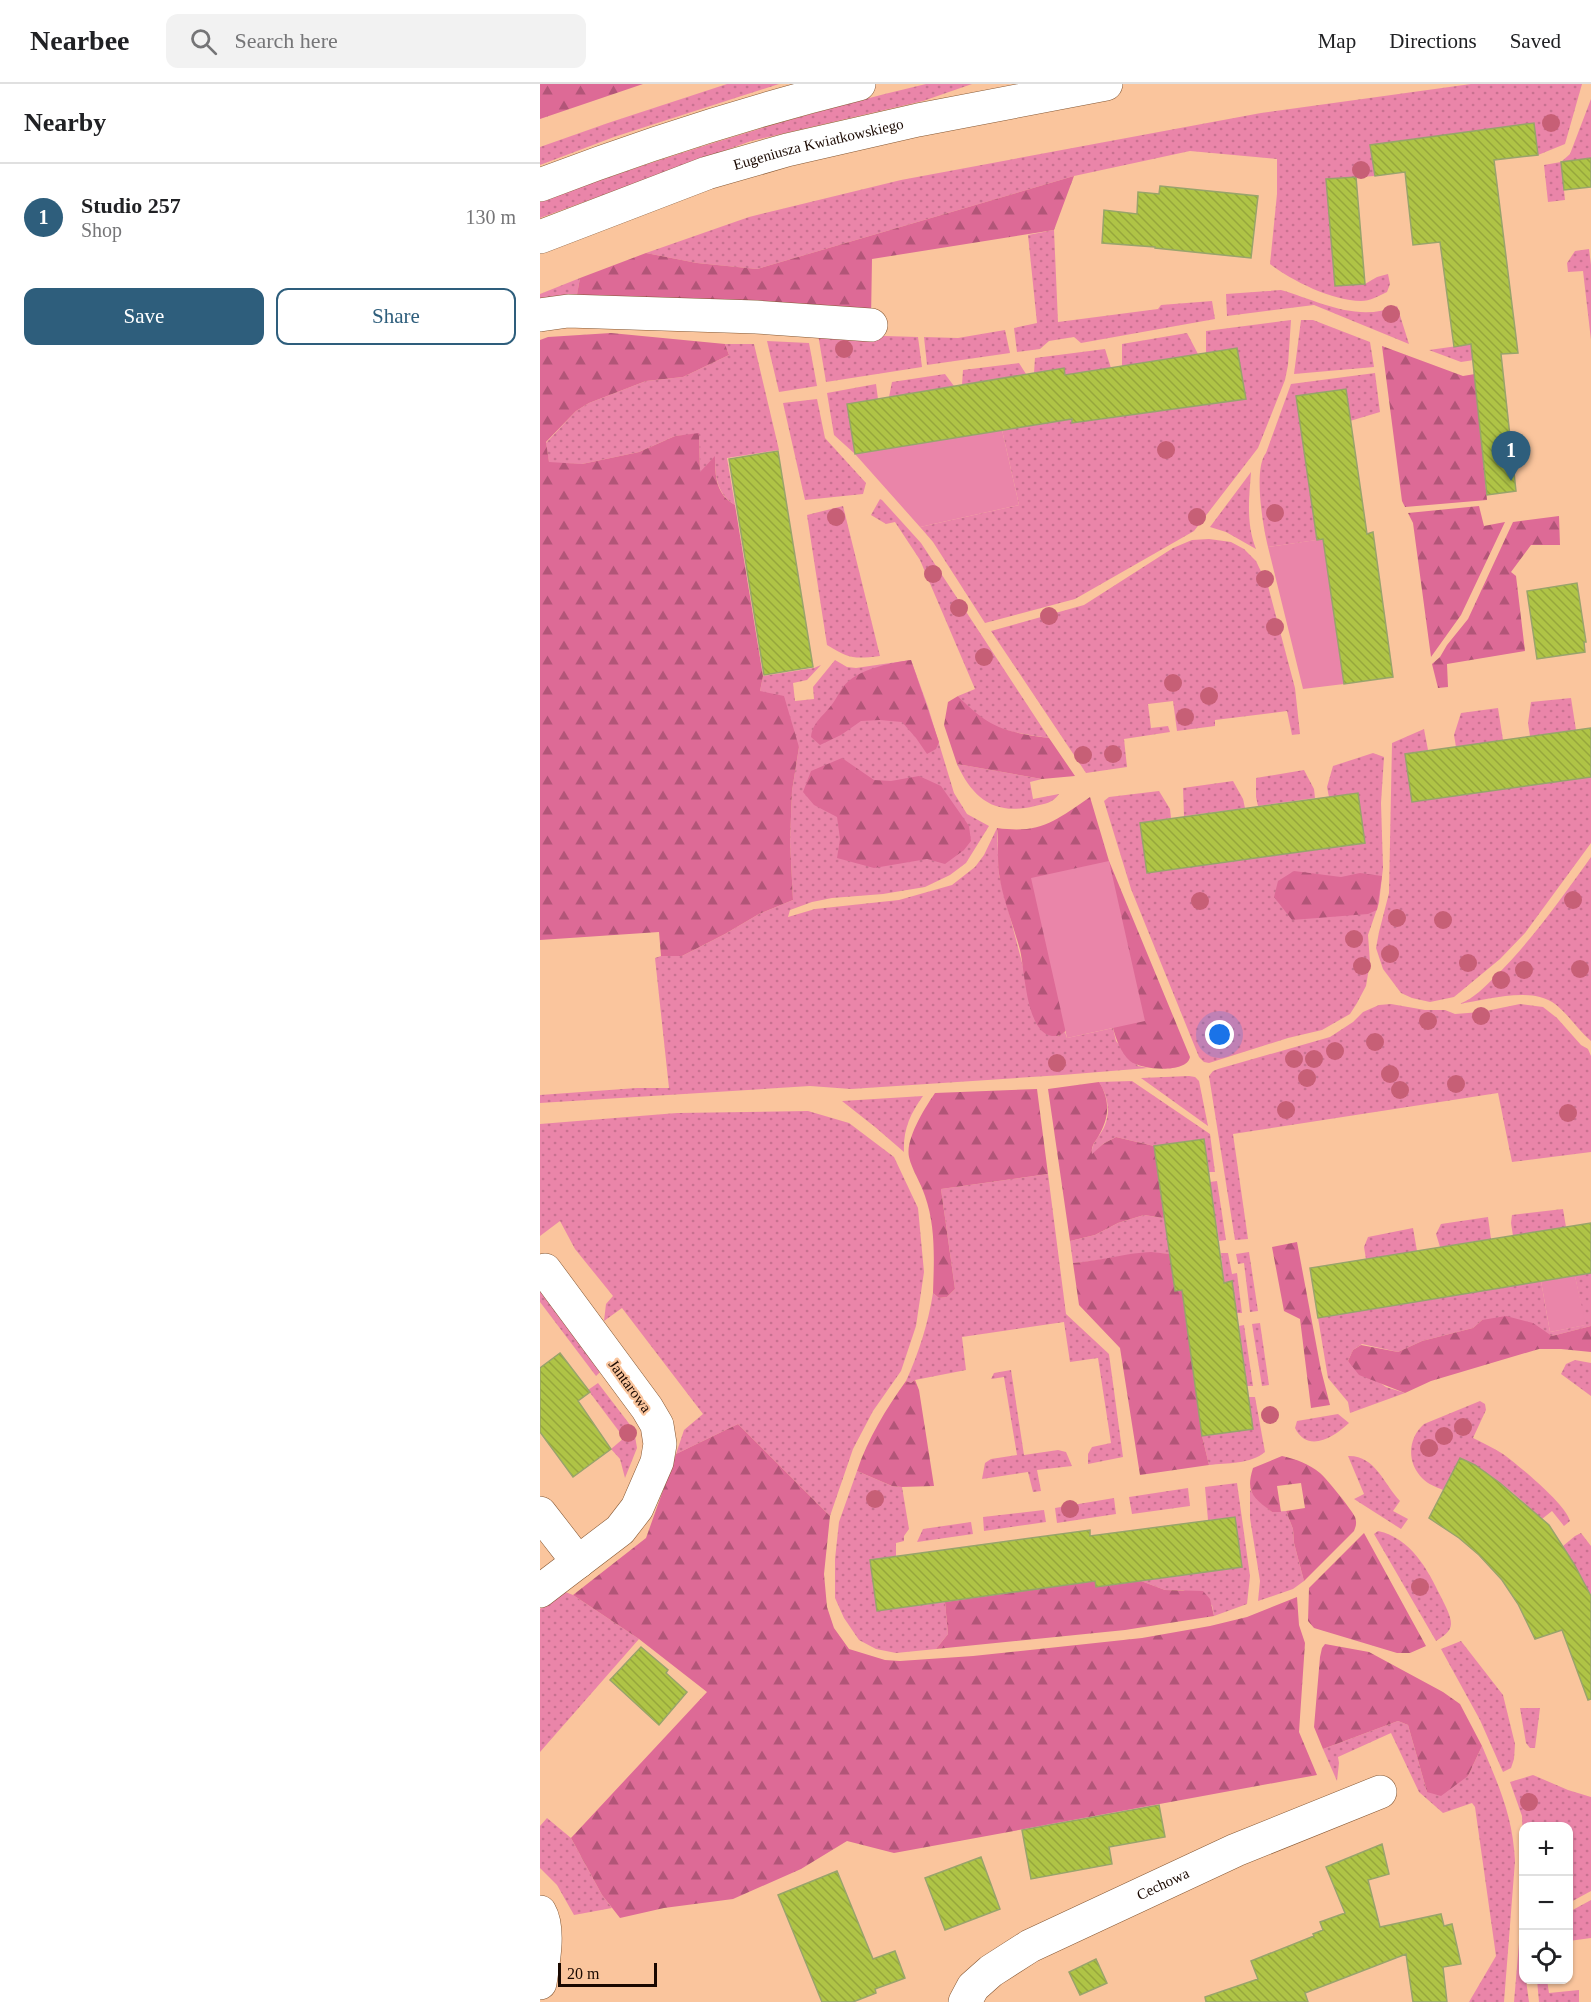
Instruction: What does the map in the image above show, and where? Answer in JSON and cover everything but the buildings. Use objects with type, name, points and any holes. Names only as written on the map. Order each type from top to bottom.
[{"type":"street","points":[[540,185],[625,153],[806,97],[859,84]]},
{"type":"street","name":"Eugeniusza Kwiatkowskiego","points":[[540,237],[707,173],[787,150],[918,120],[1106,84]]},
{"type":"street","points":[[540,315],[568,311],[744,316],[871,326]]},
{"type":"street","name":"Jantarowa","points":[[540,1591],[620,1530],[637,1508],[657,1462],[660,1444],[657,1425],[647,1408],[545,1270]]},
{"type":"street","points":[[540,1513],[578,1562]]},
{"type":"street","name":"Cechowa","points":[[964,2002],[973,1987],[991,1971],[1030,1946],[1236,1850],[1380,1792]]},
{"type":"street","points":[[540,1912],[543,1917],[545,1954],[540,1983]]},
{"type":"shaded area","points":[[727,84],[779,84],[614,137],[540,165],[540,147]]},
{"type":"shaded area","points":[[926,84],[972,84],[923,101],[751,141],[540,218],[540,201],[588,184],[780,123]]},
{"type":"shaded area","points":[[1471,84],[1582,84],[1565,144],[1538,155],[1534,123],[1371,145],[1375,176],[1326,179],[1335,286],[1365,284],[1388,274],[1390,284],[1387,292],[1368,300],[1350,300],[1326,294],[1301,283],[1270,264],[1277,194],[1277,159],[1190,151],[1074,176],[757,269],[697,263],[646,253],[749,217],[901,180],[1261,113]]},
{"type":"shaded area","points":[[1591,99],[1591,158],[1561,162],[1570,154]]},
{"type":"shaded area","points":[[1561,162],[1565,200],[1548,202],[1544,165]]},
{"type":"shaded area","points":[[1054,230],[1058,322],[1158,309],[1161,305],[1212,301],[1215,319],[1081,343],[1074,337],[1049,341],[1040,349],[1017,352],[1014,328],[1037,323],[1028,235]]},
{"type":"shaded area","points":[[1589,249],[1591,340],[1583,271],[1568,272],[1567,263],[1575,251]]},
{"type":"shaded area","points":[[580,278],[576,300],[540,303],[540,294]]},
{"type":"shaded area","points":[[1281,290],[1338,309],[1367,312],[1382,311],[1397,306],[1409,344],[1314,305],[1227,316],[1226,294]]},
{"type":"shaded area","points":[[1291,320],[1285,380],[1258,448],[1194,531],[1075,599],[985,623],[933,542],[920,527],[1019,505],[1002,430],[1072,419],[1073,423],[1246,399],[1237,349],[1206,353],[1206,331]]},
{"type":"shaded area","points":[[1301,320],[1313,320],[1370,342],[1374,367],[1294,374]]},
{"type":"shaded area","points":[[1005,330],[1010,353],[927,365],[924,337],[958,338]]},
{"type":"shaded area","points":[[1187,333],[1198,354],[1122,366],[1122,344]]},
{"type":"shaded area","points":[[818,334],[918,337],[922,367],[826,382]]},
{"type":"shaded area","points":[[767,341],[809,343],[817,386],[779,392]]},
{"type":"shaded area","points":[[1486,342],[1487,358],[1461,362],[1429,350]]},
{"type":"shaded area","points":[[725,344],[754,344],[779,450],[727,458],[735,505],[724,496],[718,484],[715,457],[700,473],[699,434],[675,436],[639,452],[582,464],[549,463],[546,443],[576,411],[589,403],[646,381],[683,377],[729,355]]},
{"type":"shaded area","points":[[1105,349],[1111,368],[1065,375],[1034,373],[1035,358]]},
{"type":"shaded area","points":[[1019,363],[1026,374],[962,385],[963,370]]},
{"type":"shaded area","points":[[1375,373],[1380,412],[1350,421],[1296,396],[1317,540],[1268,547],[1260,499],[1260,472],[1291,384]]},
{"type":"shaded area","points":[[945,374],[954,386],[889,397],[892,382]]},
{"type":"shaded area","points":[[876,384],[878,399],[855,454],[834,435],[827,393]]},
{"type":"shaded area","points":[[817,399],[825,438],[866,483],[863,494],[805,500],[783,403]]},
{"type":"shaded area","points":[[1002,430],[1019,505],[920,527],[855,454]]},
{"type":"shaded area","points":[[1251,472],[1249,521],[1256,549],[1226,532],[1210,527]]},
{"type":"shaded area","points":[[880,499],[921,543],[1049,738],[1012,732],[994,726],[978,716],[958,696],[975,689],[920,560],[895,522],[886,524],[871,515]]},
{"type":"shaded area","points":[[843,506],[880,656],[852,657],[827,645],[807,515]]},
{"type":"shaded area","points":[[1209,539],[1231,542],[1244,549],[1256,561],[1268,586],[1295,688],[1300,734],[1292,735],[1287,711],[1215,720],[1215,726],[1177,731],[1173,701],[1148,704],[1151,728],[1168,726],[1170,732],[1124,739],[1127,767],[1086,773],[991,631],[1084,605],[1173,548],[1192,540]]},
{"type":"shaded area","points":[[1323,539],[1344,684],[1303,689],[1268,547]]},
{"type":"shaded area","points":[[835,660],[847,667],[856,668],[911,660],[954,793],[967,814],[989,826],[966,863],[950,875],[925,887],[812,902],[790,910],[788,917],[815,909],[899,900],[952,885],[975,867],[984,855],[997,828],[999,875],[1025,974],[1058,1036],[1065,1032],[1067,1038],[1113,1028],[1116,1041],[1138,1066],[1148,1068],[851,1089],[810,1086],[540,1103],[540,1095],[669,1088],[655,958],[682,956],[759,914],[793,900],[790,842],[792,791],[799,747],[760,691],[763,676],[821,665],[807,680],[793,683],[795,701],[814,699],[813,687]]},
{"type":"shaded area","points":[[1571,698],[1576,730],[1530,736],[1528,723],[1531,702]]},
{"type":"shaded area","points":[[1498,708],[1503,740],[1456,747],[1454,735],[1461,713]]},
{"type":"shaded area","points":[[1424,729],[1428,750],[1405,754],[1412,802],[1591,777],[1591,843],[1525,933],[1500,959],[1454,997],[1430,1002],[1401,993],[1383,969],[1376,948],[1389,893],[1392,743]]},
{"type":"shaded area","points":[[1373,753],[1384,757],[1381,803],[1383,868],[1379,903],[1368,935],[1370,962],[1366,986],[1357,1003],[1350,1014],[1322,1030],[1288,1038],[1209,1063],[1204,1062],[1199,1057],[1131,889],[1104,801],[1109,797],[1159,791],[1170,809],[1171,818],[1140,823],[1147,873],[1364,843],[1358,793],[1329,797],[1327,787],[1333,766]]},
{"type":"shaded area","points":[[957,764],[1042,779],[1030,782],[1033,799],[1059,794],[1045,804],[1021,809],[997,806],[987,802],[970,787]]},
{"type":"shaded area","points":[[1304,770],[1314,789],[1315,798],[1258,806],[1256,778]]},
{"type":"shaded area","points":[[1233,781],[1243,799],[1245,808],[1184,816],[1183,788]]},
{"type":"shaded area","points":[[1591,857],[1591,1041],[1560,1008],[1545,999],[1521,995],[1459,1004],[1479,992],[1522,948]]},
{"type":"shaded area","points":[[1109,861],[1145,1021],[1067,1038],[1031,878]]},
{"type":"shaded area","points":[[1391,1004],[1425,1010],[1445,1010],[1455,1014],[1481,1012],[1520,1004],[1543,1007],[1557,1018],[1581,1045],[1588,1049],[1591,1056],[1591,1152],[1512,1162],[1498,1093],[1233,1134],[1248,1239],[1235,1240],[1209,1076],[1218,1069],[1330,1037],[1353,1022],[1363,1012],[1379,1005]]},
{"type":"shaded area","points":[[1189,1076],[1199,1081],[1208,1126],[1141,1078]]},
{"type":"shaded area","points":[[1132,1081],[1210,1134],[1215,1172],[1209,1172],[1204,1139],[1154,1146],[1116,1137],[1103,1144],[1092,1155],[1093,1147],[1108,1114],[1106,1097],[1099,1082]]},
{"type":"shaded area","points":[[923,1096],[908,1122],[904,1152],[842,1101]]},
{"type":"shaded area","points":[[808,1111],[849,1123],[894,1157],[918,1208],[924,1272],[916,1326],[901,1371],[873,1411],[853,1449],[830,1516],[738,1424],[676,1454],[684,1430],[703,1414],[622,1308],[604,1321],[606,1304],[613,1296],[575,1249],[560,1221],[540,1236],[540,1124],[677,1113]]},
{"type":"shaded area","points":[[1048,1174],[1066,1314],[1109,1354],[1123,1457],[1088,1464],[1088,1454],[1092,1447],[1111,1443],[1098,1358],[1070,1362],[1064,1322],[962,1337],[966,1370],[915,1380],[911,1383],[906,1381],[922,1338],[933,1293],[939,1298],[947,1297],[955,1289],[941,1189]]},
{"type":"shaded area","points":[[1217,1181],[1226,1240],[1219,1241],[1210,1182]]},
{"type":"shaded area","points":[[1563,1209],[1566,1227],[1513,1236],[1512,1215]]},
{"type":"shaded area","points":[[1144,1215],[1164,1218],[1170,1254],[1145,1253],[1073,1263],[1070,1241],[1095,1235],[1118,1223]]},
{"type":"shaded area","points":[[1488,1217],[1491,1239],[1440,1247],[1436,1234],[1441,1224]]},
{"type":"shaded area","points":[[1413,1228],[1417,1251],[1366,1259],[1364,1247],[1368,1237]]},
{"type":"shaded area","points":[[1249,1252],[1258,1311],[1250,1312],[1244,1263],[1238,1264],[1236,1254]]},
{"type":"shaded area","points":[[1221,1253],[1228,1253],[1232,1274],[1237,1273],[1242,1313],[1237,1313],[1232,1282],[1224,1283]]},
{"type":"shaded area","points":[[1591,1273],[1591,1326],[1552,1336],[1545,1332],[1482,1320],[1473,1328],[1422,1341],[1398,1352],[1362,1344],[1353,1350],[1348,1361],[1386,1387],[1405,1393],[1350,1413],[1348,1402],[1328,1378],[1318,1318],[1541,1281],[1550,1332],[1585,1325],[1575,1276]]},
{"type":"shaded area","points":[[1575,1276],[1586,1325],[1550,1332],[1541,1281]]},
{"type":"shaded area","points":[[540,1288],[602,1370],[596,1376],[540,1302]]},
{"type":"shaded area","points":[[1260,1323],[1269,1385],[1262,1386],[1252,1324]]},
{"type":"shaded area","points":[[1244,1325],[1253,1386],[1247,1386],[1239,1326]]},
{"type":"shaded area","points":[[1575,1360],[1591,1363],[1591,1396],[1561,1374],[1566,1364]]},
{"type":"shaded area","points":[[1011,1370],[1024,1455],[1058,1450],[1066,1452],[1072,1466],[1037,1470],[1041,1491],[1033,1492],[1028,1472],[982,1479],[985,1463],[991,1459],[1017,1455],[1004,1377],[991,1379],[994,1373]]},
{"type":"shaded area","points":[[598,1383],[634,1430],[637,1448],[625,1478],[620,1459],[611,1449],[624,1438],[588,1390]]},
{"type":"shaded area","points":[[1248,1397],[1255,1397],[1265,1452],[1246,1461],[1209,1465],[1202,1436]]},
{"type":"shaded area","points":[[1480,1401],[1485,1404],[1486,1410],[1473,1438],[1503,1454],[1551,1495],[1570,1521],[1564,1526],[1552,1511],[1542,1519],[1494,1478],[1461,1458],[1443,1490],[1427,1482],[1418,1473],[1411,1451],[1415,1436],[1424,1424]]},
{"type":"shaded area","points":[[1338,1414],[1349,1423],[1329,1438],[1314,1442],[1307,1440],[1300,1436],[1295,1428],[1297,1421]]},
{"type":"shaded area","points":[[1348,1456],[1365,1460],[1372,1465],[1400,1501],[1393,1511],[1408,1519],[1401,1529],[1354,1499],[1364,1494]]},
{"type":"shaded area","points":[[857,1471],[892,1486],[902,1487],[909,1529],[904,1536],[904,1541],[896,1543],[896,1556],[871,1560],[877,1611],[945,1602],[948,1634],[936,1649],[896,1653],[876,1649],[859,1640],[844,1618],[835,1598],[835,1559],[839,1522]]},
{"type":"shaded area","points":[[1237,1483],[1250,1576],[1247,1604],[1214,1616],[1212,1605],[1183,1590],[1165,1590],[1141,1581],[1242,1567],[1235,1517],[1208,1520],[1205,1487]]},
{"type":"shaded area","points":[[1188,1488],[1190,1506],[1132,1514],[1129,1497]]},
{"type":"shaded area","points":[[1250,1490],[1272,1512],[1286,1511],[1293,1529],[1294,1543],[1304,1581],[1293,1589],[1258,1601],[1260,1581],[1250,1518]]},
{"type":"shaded area","points":[[1114,1498],[1116,1514],[1057,1523],[1055,1508]]},
{"type":"shaded area","points":[[1044,1510],[1046,1522],[984,1531],[983,1517]]},
{"type":"shaded area","points":[[971,1522],[973,1534],[917,1542],[923,1529]]},
{"type":"shaded area","points":[[1378,1531],[1400,1540],[1409,1548],[1424,1566],[1436,1587],[1450,1618],[1451,1627],[1436,1641],[1374,1534]]},
{"type":"shaded area","points":[[1581,1533],[1591,1546],[1591,1596],[1563,1546]]},
{"type":"shaded area","points":[[563,1591],[573,1595],[639,1639],[540,1752],[540,1609]]},
{"type":"shaded area","points":[[1461,1641],[1503,1695],[1515,1744],[1511,1768],[1503,1772],[1480,1720],[1441,1649]]},
{"type":"shaded area","points":[[1520,1708],[1540,1708],[1535,1748],[1530,1748],[1526,1743]]},
{"type":"shaded area","points":[[1398,1721],[1408,1725],[1427,1792],[1468,1776],[1482,1746],[1499,1788],[1508,1816],[1515,1861],[1504,2002],[1469,2002],[1496,1956],[1475,1807],[1472,1803],[1443,1813],[1419,1792],[1391,1733],[1338,1757],[1337,1781],[1323,1749]]},
{"type":"shaded area","points":[[1533,1775],[1591,1797],[1591,1891],[1573,1901],[1573,1822],[1522,1822],[1510,1782]]},
{"type":"shaded area","points":[[547,1818],[571,1838],[602,1895],[612,1908],[574,1915],[557,1885],[540,1868],[540,1826]]},
{"type":"shaded area","points":[[1591,1900],[1591,1938],[1573,1940],[1573,1910]]},
{"type":"shaded area","points":[[1519,1943],[1519,1984],[1527,1984],[1529,2002],[1514,2002]]},
{"type":"shaded area","points":[[1537,1984],[1548,1984],[1549,1993],[1579,1990],[1579,2002],[1539,2002]]},
{"type":"green space","points":[[540,84],[643,84],[540,119]]},
{"type":"green space","points":[[1074,176],[1054,230],[872,259],[871,319],[576,300],[580,278],[646,253],[697,263],[757,269]]},
{"type":"green space","points":[[611,333],[725,344],[729,355],[683,377],[646,381],[589,403],[576,411],[546,442],[549,462],[582,464],[639,452],[675,436],[699,433],[700,472],[715,456],[715,471],[720,490],[735,505],[763,676],[760,691],[784,696],[799,747],[792,791],[790,842],[793,900],[759,914],[682,956],[661,956],[659,932],[540,940],[540,340],[548,337]]},
{"type":"green space","points":[[1382,346],[1463,376],[1475,374],[1487,500],[1405,507],[1402,501]]},
{"type":"green space","points":[[1479,506],[1484,526],[1505,522],[1461,615],[1431,657],[1413,523],[1408,513]]},
{"type":"green space","points":[[1559,516],[1560,545],[1531,545],[1511,572],[1516,576],[1525,651],[1447,664],[1448,687],[1438,688],[1432,664],[1440,657],[1468,619],[1513,522]]},
{"type":"green space","points":[[911,660],[939,742],[936,749],[927,754],[902,722],[861,721],[841,735],[820,745],[811,737],[816,723],[849,681],[865,671]]},
{"type":"green space","points":[[958,696],[979,715],[999,727],[1049,738],[1075,776],[1042,779],[957,764],[944,725],[948,702]]},
{"type":"green space","points":[[842,758],[874,780],[891,781],[919,776],[941,786],[969,826],[971,841],[964,850],[945,864],[927,859],[874,868],[837,858],[840,839],[837,817],[814,805],[803,792],[811,771]]},
{"type":"green space","points":[[1090,797],[1109,861],[1190,1057],[1181,1066],[1163,1069],[1144,1067],[1130,1061],[1121,1050],[1116,1037],[1113,1028],[1116,1022],[1072,1021],[1064,1033],[1052,1036],[1043,1032],[1032,1013],[1020,950],[1001,884],[998,868],[997,828],[1025,829],[1047,824]]},
{"type":"green space","points":[[1294,871],[1341,877],[1360,873],[1382,876],[1377,910],[1368,914],[1292,920],[1274,897],[1278,881]]},
{"type":"green space","points":[[1099,1082],[1107,1103],[1107,1110],[1102,1130],[1093,1145],[1092,1154],[1103,1144],[1116,1137],[1154,1146],[1164,1218],[1144,1215],[1118,1223],[1095,1235],[1070,1241],[1048,1089]]},
{"type":"green space","points":[[1037,1089],[1048,1174],[941,1189],[955,1289],[947,1297],[939,1298],[933,1293],[934,1244],[929,1208],[909,1157],[910,1141],[917,1123],[935,1093]]},
{"type":"green space","points":[[1297,1242],[1321,1370],[1330,1405],[1311,1408],[1300,1319],[1284,1311],[1272,1247]]},
{"type":"green space","points":[[1151,1252],[1170,1254],[1175,1290],[1182,1290],[1202,1436],[1209,1465],[1140,1475],[1120,1348],[1079,1305],[1073,1263]]},
{"type":"green space","points":[[1506,1316],[1533,1323],[1552,1336],[1591,1326],[1591,1352],[1539,1349],[1431,1381],[1405,1393],[1359,1375],[1348,1361],[1353,1350],[1361,1345],[1398,1352],[1422,1341],[1473,1328],[1482,1320]]},
{"type":"green space","points":[[915,1380],[919,1390],[934,1486],[892,1486],[857,1471],[872,1435],[891,1402],[906,1381],[911,1383]]},
{"type":"green space","points":[[738,1424],[830,1516],[824,1574],[827,1607],[834,1628],[849,1649],[885,1660],[900,1661],[973,1656],[1142,1638],[1247,1617],[1297,1597],[1299,1625],[1305,1643],[1299,1732],[1317,1775],[894,1853],[847,1841],[801,1869],[733,1899],[664,1908],[620,1918],[602,1895],[571,1838],[707,1692],[639,1639],[573,1595],[646,1538],[676,1454]]},
{"type":"green space","points":[[1282,1456],[1302,1462],[1320,1473],[1349,1508],[1356,1521],[1354,1531],[1304,1581],[1294,1543],[1293,1529],[1286,1511],[1305,1508],[1301,1483],[1277,1486],[1281,1512],[1272,1512],[1256,1499],[1251,1489],[1253,1468]]},
{"type":"green space","points":[[1364,1533],[1426,1646],[1410,1653],[1397,1653],[1314,1628],[1308,1621],[1309,1588]]},
{"type":"green space","points":[[1095,1581],[1097,1587],[1141,1581],[1165,1590],[1203,1591],[1210,1599],[1214,1616],[1125,1630],[936,1649],[948,1634],[945,1602]]},
{"type":"green space","points":[[1325,1644],[1369,1652],[1443,1692],[1460,1704],[1482,1746],[1468,1776],[1441,1796],[1427,1792],[1408,1725],[1398,1721],[1323,1749],[1314,1727],[1320,1657]]},
{"type":"place","name":"Studio 257","points":[[1511,481]]}]
